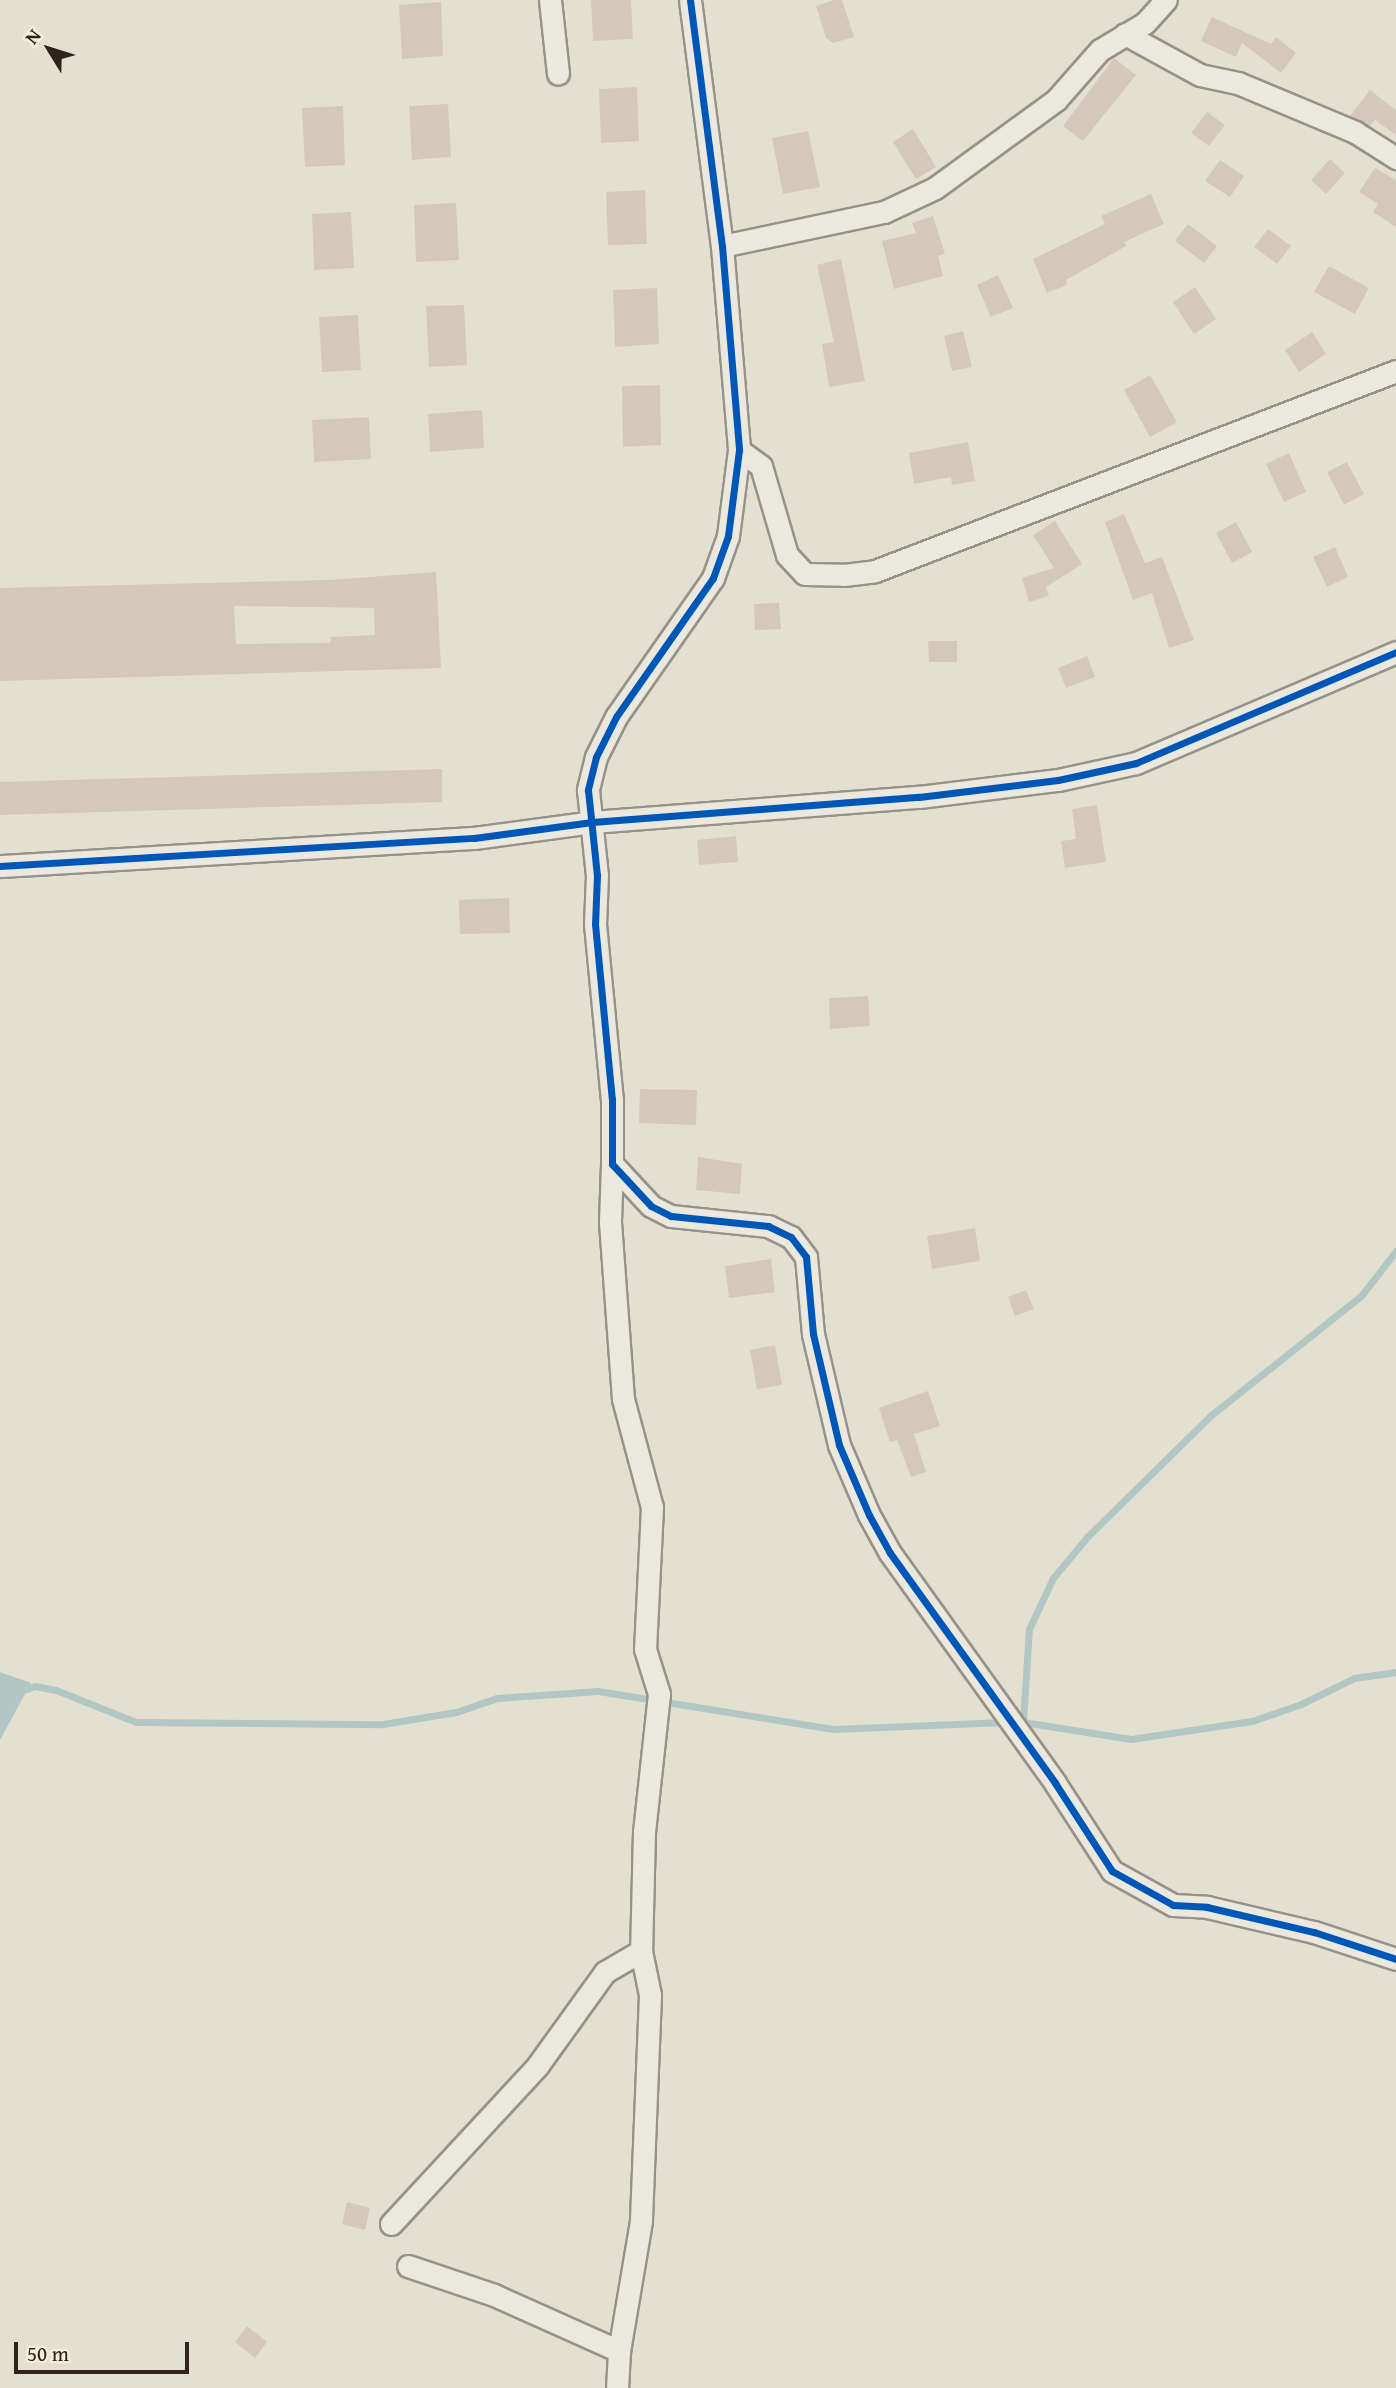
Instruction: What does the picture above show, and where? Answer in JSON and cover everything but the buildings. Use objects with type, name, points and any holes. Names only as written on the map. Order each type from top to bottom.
[{"type":"street","points":[[550,0],[558,75]]},
{"type":"street","points":[[617,2388],[619,2351],[641,2221],[644,2060],[650,1995],[641,1951],[644,1832],[659,1694],[645,1649],[652,1507],[623,1399],[610,1222],[612,1099],[595,924],[597,875],[588,790],[596,757],[616,717],[713,578],[728,536],[739,450],[722,246],[690,0]]},
{"type":"street","points":[[722,246],[884,212],[935,188],[1056,100],[1100,50],[1145,23],[1166,0]]},
{"type":"street","points":[[1125,34],[1200,75],[1238,83],[1355,132],[1396,158]]},
{"type":"street","points":[[739,450],[761,466],[787,555],[805,574],[844,575],[875,571],[1396,370]]},
{"type":"street","points":[[0,866],[370,846],[592,822],[919,797],[1058,779],[1136,763],[1396,652]]},
{"type":"street","points":[[612,1164],[651,1206],[671,1216],[768,1226],[791,1237],[806,1256],[813,1334],[839,1445],[869,1515],[890,1553],[1055,1783],[1112,1871],[1173,1905],[1207,1907],[1314,1932],[1396,1959]]},
{"type":"street","points":[[391,2224],[538,2065],[605,1972],[641,1951]]},
{"type":"street","points":[[408,2266],[494,2295],[619,2351]]},
{"type":"shaded area","points":[[0,1672],[31,1683],[0,1740]]},
{"type":"waterway","points":[[1023,1721],[1029,1629],[1053,1578],[1087,1537],[1210,1416],[1361,1296],[1396,1251]]},
{"type":"waterway","points":[[1017,1721],[1131,1739],[1252,1721],[1301,1704],[1354,1678],[1396,1672]]},
{"type":"waterway","points":[[20,1691],[35,1686],[56,1690],[136,1722],[383,1724],[456,1712],[497,1698],[598,1691],[833,1729],[1005,1722]]},
{"type":"cycle path","points":[[690,0],[722,246],[739,450],[728,536],[713,578],[616,717],[596,757],[588,790],[597,875],[595,924],[612,1099],[612,1164],[651,1206],[671,1216],[768,1226],[791,1237],[806,1257],[813,1334],[839,1445],[869,1515],[890,1553],[1055,1783],[1112,1871],[1173,1905],[1207,1907],[1314,1932],[1396,1959]]},
{"type":"cycle path","points":[[0,866],[474,838],[592,822],[919,797],[1058,780],[1136,763],[1396,652]]}]
